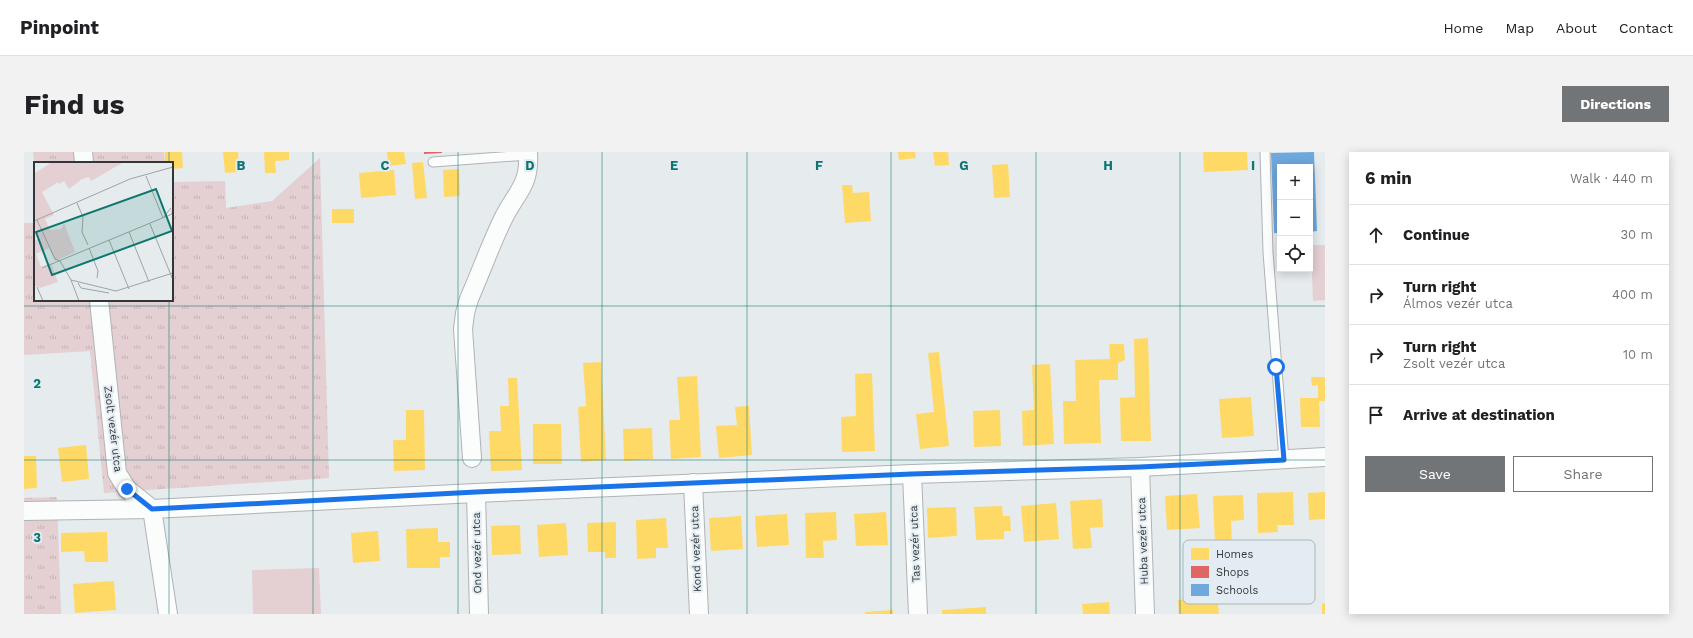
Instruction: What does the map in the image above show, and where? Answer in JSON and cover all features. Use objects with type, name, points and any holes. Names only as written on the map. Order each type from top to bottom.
[{"type":"street","points":[[83,152],[84,162]]},
{"type":"street","points":[[472,458],[463,329],[465,313],[469,299],[505,216],[523,188],[529,166],[528,153]]},
{"type":"street","name":"Zsolt vezér utca","points":[[98,301],[117,473],[127,489],[152,509]]},
{"type":"street","points":[[1284,460],[1325,446]]},
{"type":"street","points":[[24,512],[152,509],[476,492],[912,474],[1140,467],[1284,460],[1325,456]]},
{"type":"street","name":"Huba vezér utca","points":[[1140,467],[1145,614]]},
{"type":"street","name":"Tas vezér utca","points":[[912,474],[918,614]]},
{"type":"street","name":"Kond vezér utca","points":[[693,483],[699,614]]},
{"type":"street","name":"Ond vezér utca","points":[[476,492],[479,614]]},
{"type":"street","points":[[152,509],[168,614]]},
{"type":"lane","points":[[1265,152],[1268,252],[1284,460]]},
{"type":"lane","points":[[433,162],[528,153]]},
{"type":"green space","points":[[33,152],[164,152],[165,162],[34,162]]},
{"type":"green space","points":[[320,158],[329,478],[104,493],[90,351],[24,355],[24,223],[34,223],[34,301],[173,301],[173,182],[225,181],[226,208],[272,201]]},
{"type":"green space","points":[[1313,245],[1325,245],[1325,300],[1313,301]]},
{"type":"green space","points":[[57,497],[61,614],[24,614],[24,498]]},
{"type":"green space","points":[[319,568],[321,614],[253,614],[252,570]]},
{"type":"building: Homes","points":[[165,152],[182,152],[183,168],[173,169],[173,162],[165,162]]},
{"type":"building: Homes","points":[[223,152],[238,152],[239,172],[225,173]]},
{"type":"building: Homes","points":[[264,152],[289,152],[289,160],[275,161],[276,173],[265,173]]},
{"type":"building: Homes","points":[[387,152],[404,152],[406,164],[388,166]]},
{"type":"building: Homes","points":[[898,152],[915,152],[916,158],[899,160]]},
{"type":"building: Homes","points":[[933,152],[948,152],[949,165],[935,166]]},
{"type":"building: Homes","points":[[1203,152],[1247,152],[1248,170],[1204,172]]},
{"type":"building: Homes","points":[[423,162],[427,198],[415,199],[412,163]]},
{"type":"building: Homes","points":[[1008,164],[1010,197],[994,198],[992,165]]},
{"type":"building: Homes","points":[[459,169],[460,196],[444,197],[443,170]]},
{"type":"building: Homes","points":[[394,170],[396,195],[361,198],[359,173]]},
{"type":"building: Homes","points":[[842,185],[852,185],[853,193],[869,192],[871,221],[845,223]]},
{"type":"building: Homes","points":[[332,209],[354,209],[354,223],[332,223]]},
{"type":"building: Homes","points":[[1148,338],[1151,441],[1121,441],[1120,398],[1135,397],[1134,339]]},
{"type":"building: Homes","points":[[1109,344],[1124,344],[1125,360],[1118,363],[1118,380],[1099,380],[1101,443],[1064,444],[1063,401],[1076,401],[1075,360],[1110,359]]},
{"type":"building: Homes","points":[[939,352],[949,446],[920,449],[916,414],[934,412],[928,353]]},
{"type":"building: Homes","points":[[601,362],[606,460],[581,462],[578,407],[586,406],[583,363]]},
{"type":"building: Homes","points":[[1050,364],[1054,444],[1023,446],[1022,411],[1034,410],[1032,365]]},
{"type":"building: Homes","points":[[872,373],[875,451],[842,452],[841,417],[856,416],[855,374]]},
{"type":"building: Homes","points":[[697,376],[701,457],[671,459],[669,420],[680,420],[677,377]]},
{"type":"building: Homes","points":[[1311,377],[1325,377],[1325,401],[1319,401],[1320,427],[1301,427],[1300,398],[1318,398],[1318,385],[1312,386]]},
{"type":"building: Homes","points":[[508,378],[517,378],[522,470],[491,471],[489,431],[501,431],[500,406],[509,406]]},
{"type":"building: Homes","points":[[1251,397],[1254,436],[1222,438],[1219,399]]},
{"type":"building: Homes","points":[[749,406],[752,455],[719,458],[716,426],[737,425],[735,407]]},
{"type":"building: Homes","points":[[406,410],[424,410],[425,470],[394,471],[393,440],[406,440]]},
{"type":"building: Homes","points":[[1000,410],[1001,446],[974,447],[973,411]]},
{"type":"building: Homes","points":[[533,424],[561,424],[562,464],[533,464]]},
{"type":"building: Homes","points":[[652,428],[653,459],[624,461],[623,429]]},
{"type":"building: Homes","points":[[86,445],[89,479],[62,482],[58,448]]},
{"type":"building: Homes","points":[[24,456],[36,456],[37,488],[24,489]]},
{"type":"building: Homes","points":[[1293,492],[1294,525],[1277,525],[1278,532],[1258,533],[1257,493]]},
{"type":"building: Homes","points":[[1325,492],[1325,519],[1309,520],[1308,493]]},
{"type":"building: Homes","points":[[1197,494],[1200,528],[1167,530],[1165,496]]},
{"type":"building: Homes","points":[[1243,495],[1244,520],[1231,521],[1232,540],[1215,540],[1213,496]]},
{"type":"building: Homes","points":[[1102,499],[1103,527],[1090,528],[1092,548],[1073,549],[1070,501]]},
{"type":"building: Homes","points":[[1056,503],[1059,539],[1024,542],[1021,506]]},
{"type":"building: Homes","points":[[1002,506],[1003,516],[1010,516],[1011,531],[1004,531],[1004,539],[976,540],[974,507]]},
{"type":"building: Homes","points":[[956,507],[957,536],[928,538],[927,508]]},
{"type":"building: Homes","points":[[836,512],[837,540],[823,541],[824,558],[806,558],[805,513]]},
{"type":"building: Homes","points":[[886,512],[888,545],[856,546],[854,514]]},
{"type":"building: Homes","points":[[787,514],[789,545],[757,547],[755,516]]},
{"type":"building: Homes","points":[[741,516],[743,549],[711,551],[709,518]]},
{"type":"building: Homes","points":[[666,518],[668,548],[656,548],[656,558],[637,559],[636,520]]},
{"type":"building: Homes","points":[[616,522],[616,558],[605,558],[605,552],[588,552],[587,523]]},
{"type":"building: Homes","points":[[566,523],[568,555],[539,557],[537,525]]},
{"type":"building: Homes","points":[[520,525],[521,554],[492,555],[491,526]]},
{"type":"building: Homes","points":[[438,528],[438,542],[450,542],[450,557],[440,557],[440,568],[407,568],[406,529]]},
{"type":"building: Homes","points":[[378,531],[380,561],[353,563],[351,533]]},
{"type":"building: Homes","points":[[107,532],[108,562],[85,562],[84,551],[61,552],[61,533]]},
{"type":"building: Homes","points":[[114,581],[116,610],[75,613],[73,584]]},
{"type":"building: Homes","points":[[1178,600],[1183,600],[1183,604],[1218,604],[1219,614],[1179,614]]},
{"type":"building: Homes","points":[[1109,602],[1110,614],[1083,614],[1082,604]]},
{"type":"building: Homes","points":[[1325,603],[1325,614],[1322,614],[1322,604]]},
{"type":"building: Homes","points":[[986,607],[986,614],[942,614],[942,610]]},
{"type":"building: Homes","points":[[893,610],[893,614],[865,614],[865,612]]},
{"type":"building: Shops","points":[[424,152],[442,152],[442,153],[424,154]]},
{"type":"building: Schools","points":[[1314,152],[1317,231],[1313,232],[1313,164],[1277,164],[1277,233],[1274,233],[1271,153]]},
{"type":"route","points":[[127,489],[152,509],[476,492],[912,474],[1140,467],[1284,460],[1276,367]]}]
